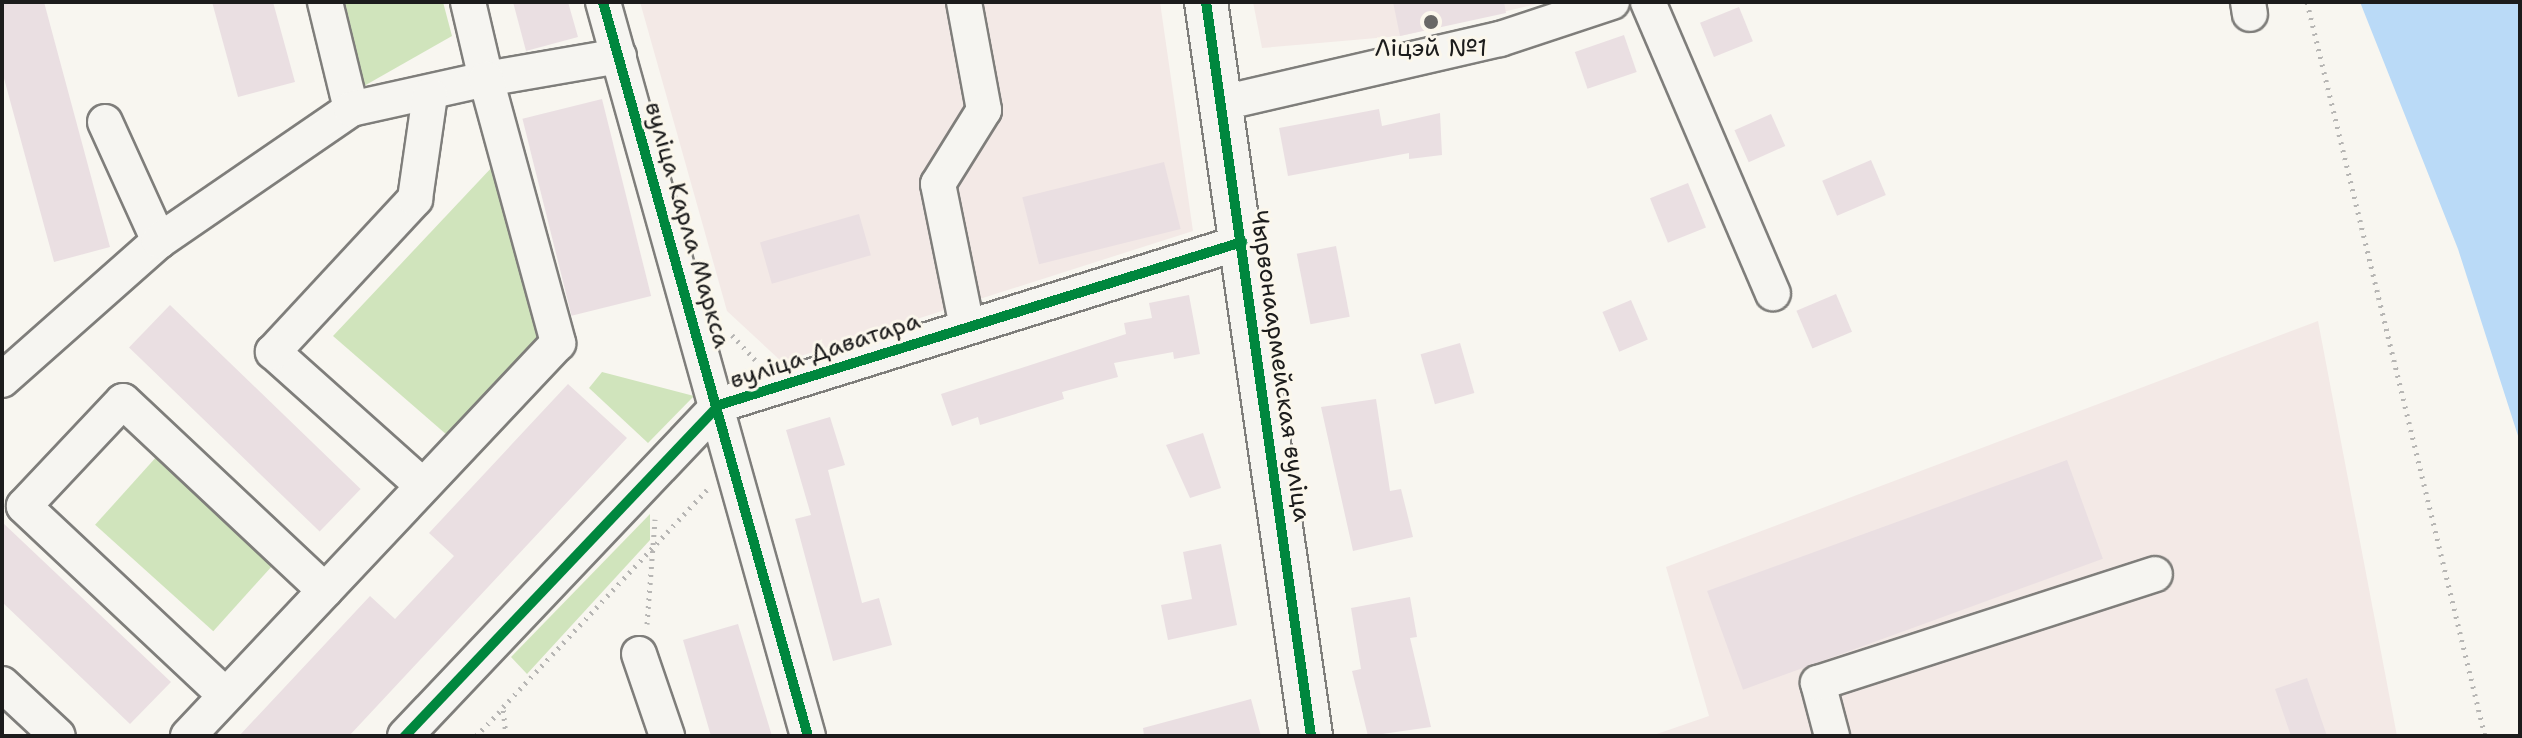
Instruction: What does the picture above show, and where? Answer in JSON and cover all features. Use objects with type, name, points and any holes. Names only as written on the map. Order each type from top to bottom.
[{"type":"main road","name":"Чырвонаармейская вуліца","points":[[1206,2],[1311,736]]},
{"type":"street","points":[[325,2],[351,109]]},
{"type":"street","points":[[188,736],[558,343],[468,2]]},
{"type":"street","name":"вуліца Карла Маркса","points":[[603,2],[719,405],[808,736]]},
{"type":"street","points":[[964,2],[984,110],[938,184],[967,327]]},
{"type":"street","points":[[1222,103],[1500,39],[1612,2]]},
{"type":"street","points":[[1648,2],[1773,293]]},
{"type":"street","points":[[2,380],[159,241],[351,109],[430,95],[486,79],[619,56]]},
{"type":"street","points":[[422,485],[273,352],[415,199],[430,95]]},
{"type":"street","points":[[105,122],[159,241]]},
{"type":"street","name":"вуліца Даватара","points":[[405,736],[719,405],[1242,242]]},
{"type":"street","points":[[225,695],[24,506],[123,401],[325,591]]},
{"type":"street","points":[[1832,736],[1818,683],[2155,574]]},
{"type":"street","points":[[645,644],[667,736]]},
{"type":"street","points":[[2,684],[58,736]]},
{"type":"path","points":[[2307,2],[2485,736]]},
{"type":"path","points":[[727,330],[759,364],[765,390]]},
{"type":"path","points":[[476,736],[713,482],[736,477]]},
{"type":"path","points":[[645,644],[656,508]]},
{"type":"path","points":[[503,707],[506,736]]},
{"type":"shaded area","points":[[640,2],[1160,2],[1193,231],[782,362],[727,311]]},
{"type":"shaded area","points":[[1253,2],[1545,2],[1400,36],[1262,48]]},
{"type":"shaded area","points":[[2318,321],[2397,736],[1651,736],[1709,716],[1666,567]]},
{"type":"green space","points":[[345,2],[443,2],[452,36],[364,86]]},
{"type":"green space","points":[[494,165],[538,339],[447,435],[333,336]]},
{"type":"green space","points":[[602,372],[694,396],[648,443],[589,388]]},
{"type":"green space","points":[[158,455],[276,561],[213,631],[95,525]]},
{"type":"green space","points":[[650,514],[650,540],[527,674],[511,657]]},
{"type":"water","points":[[2360,2],[2520,2],[2520,442],[2458,249]]},
{"type":"building","points":[[2,2],[44,2],[110,247],[54,262],[2,71]]},
{"type":"building","points":[[212,2],[273,2],[295,82],[238,97]]},
{"type":"building","points":[[513,2],[568,2],[578,37],[526,51]]},
{"type":"building","name":"Ліцэй №1","points":[[1393,2],[1504,2],[1506,13],[1400,36]]},
{"type":"building","points":[[1739,7],[1753,41],[1714,57],[1700,23]]},
{"type":"building","points":[[1624,35],[1637,72],[1588,89],[1575,52]]},
{"type":"building","points":[[602,99],[651,296],[572,316],[522,119]]},
{"type":"building","points":[[1379,109],[1382,126],[1440,113],[1442,155],[1409,159],[1409,153],[1288,176],[1279,128]]},
{"type":"building","points":[[1771,114],[1785,146],[1749,162],[1734,130]]},
{"type":"building","points":[[1871,160],[1886,195],[1837,216],[1822,181]]},
{"type":"building","points":[[1164,162],[1181,229],[1039,264],[1022,197]]},
{"type":"building","points":[[1688,183],[1706,228],[1668,243],[1650,198]]},
{"type":"building","points":[[859,214],[871,255],[772,284],[760,242]]},
{"type":"building","points":[[1336,246],[1350,317],[1310,324],[1297,254]]},
{"type":"building","points":[[1836,294],[1852,332],[1812,349],[1796,311]]},
{"type":"building","points":[[1189,295],[1200,354],[1174,359],[1173,352],[1114,363],[1118,377],[1062,392],[1064,399],[980,425],[978,417],[952,426],[941,394],[1126,334],[1124,323],[1152,318],[1149,303]]},
{"type":"building","points":[[1631,300],[1648,340],[1619,352],[1602,312]]},
{"type":"building","points":[[170,305],[361,489],[320,532],[129,347]]},
{"type":"building","points":[[1460,343],[1474,393],[1435,404],[1421,354]]},
{"type":"building","points":[[568,384],[627,438],[349,736],[239,736],[370,596],[395,619],[454,556],[429,533]]},
{"type":"building","points":[[1376,399],[1390,491],[1401,489],[1413,537],[1353,551],[1321,407]]},
{"type":"building","points":[[830,417],[845,465],[828,470],[862,603],[879,598],[892,645],[833,661],[795,519],[811,515],[786,430]]},
{"type":"building","points":[[1203,433],[1221,488],[1190,498],[1166,445]]},
{"type":"building","points":[[2067,460],[2103,559],[1743,690],[1707,591]]},
{"type":"building","points":[[2,522],[171,682],[130,724],[2,602]]},
{"type":"building","points":[[1221,544],[1237,625],[1168,640],[1161,605],[1192,599],[1183,552]]},
{"type":"building","points":[[1410,597],[1417,637],[1410,638],[1431,727],[1368,736],[1352,671],[1361,669],[1351,608]]},
{"type":"building","points":[[738,624],[772,736],[711,736],[683,640]]},
{"type":"building","points":[[2307,678],[2327,736],[2291,736],[2275,689]]},
{"type":"building","points":[[1251,699],[1261,736],[1144,736],[1143,728]]},
{"type":"cycle path","points":[[603,2],[808,736]]},
{"type":"cycle path","points":[[1206,2],[1311,736]]},
{"type":"cycle path","points":[[405,736],[719,405],[1242,242]]},
{"type":"place","name":"Ліцэй №1","points":[[1431,22]]}]
